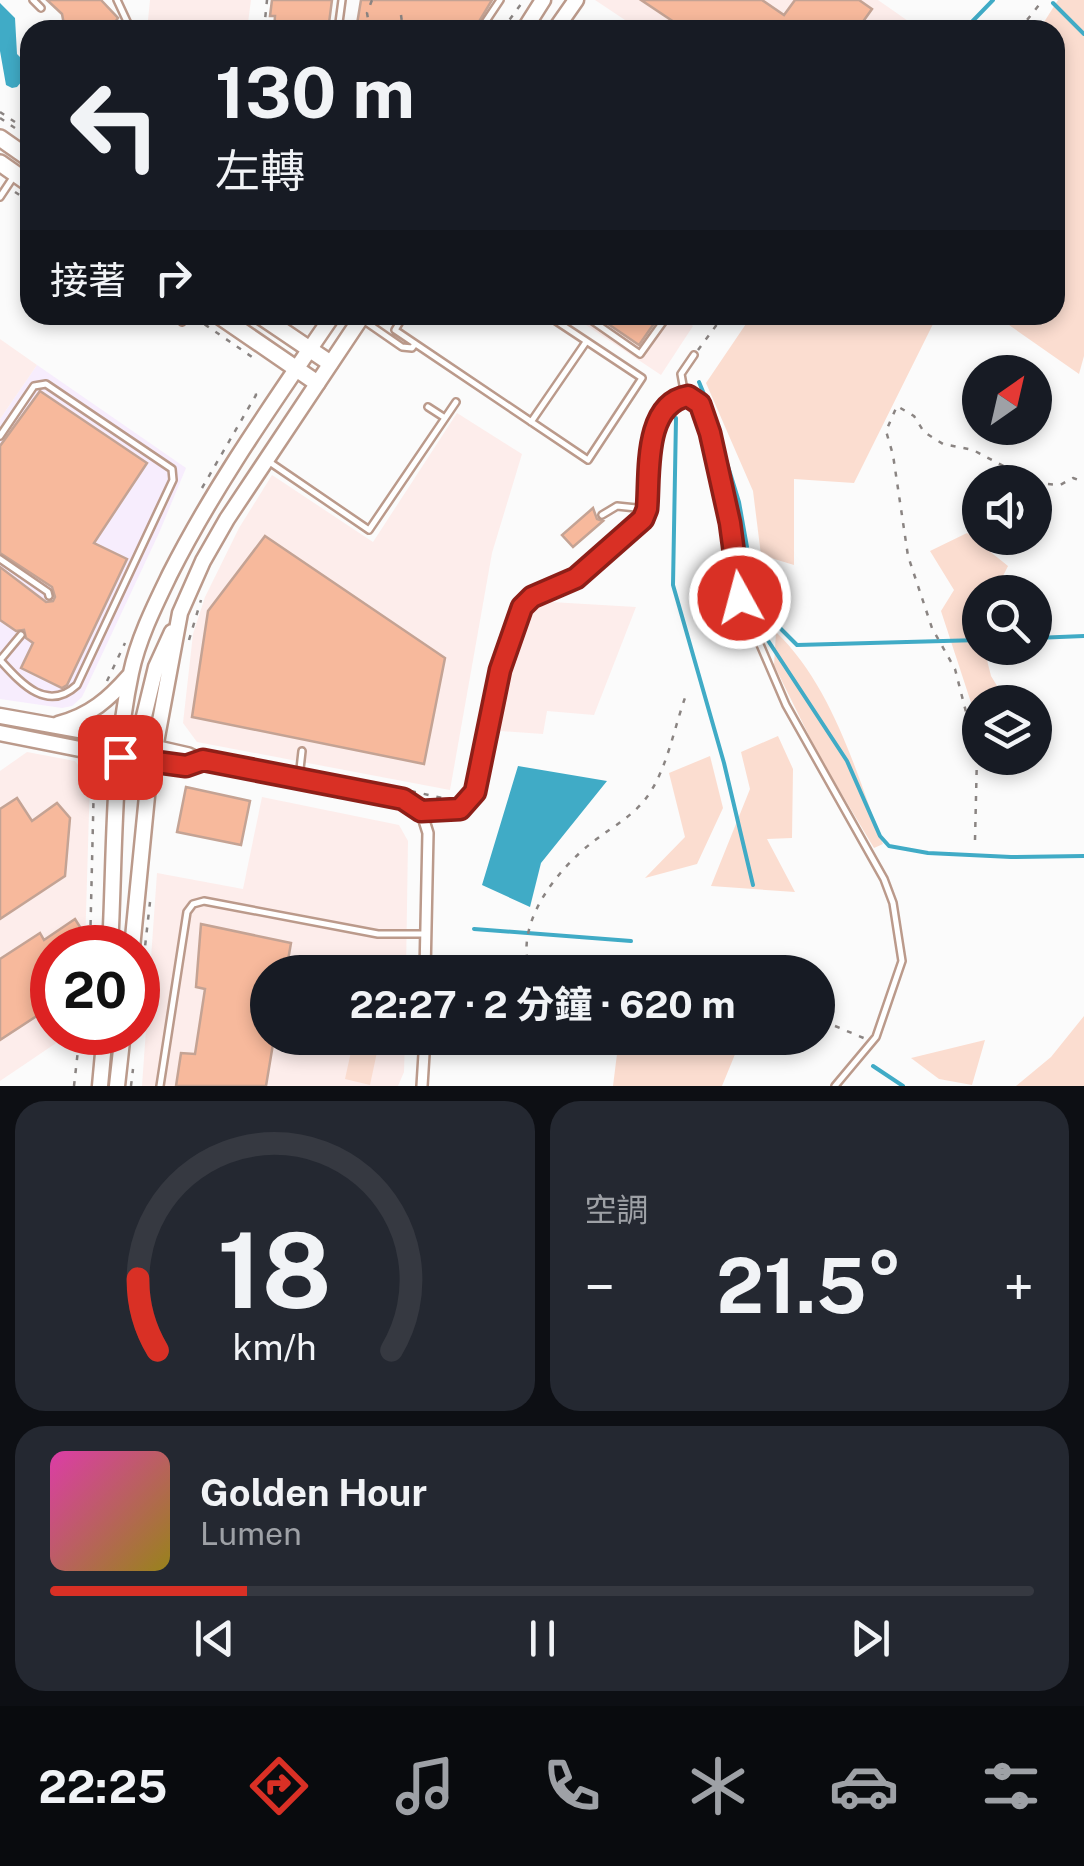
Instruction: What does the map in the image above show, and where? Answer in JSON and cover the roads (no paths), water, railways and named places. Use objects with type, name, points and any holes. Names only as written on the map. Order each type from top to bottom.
[{"type":"main road","points":[[0,163],[12,180],[20,182]]},
{"type":"main road","points":[[232,325],[317,383]]},
{"type":"main road","points":[[275,325],[330,364]]},
{"type":"main road","points":[[111,925],[121,737],[131,674],[153,610],[184,547],[238,456],[326,325]]},
{"type":"main road","points":[[120,757],[138,741],[156,666],[204,561],[357,325]]},
{"type":"main road","points":[[134,925],[154,745],[180,614]]},
{"type":"main road","points":[[53,725],[90,712],[131,674]]},
{"type":"main road","points":[[0,716],[154,745]]},
{"type":"main road","points":[[0,733],[120,757]]},
{"type":"main road","points":[[100,1086],[103,1055]]},
{"type":"main road","points":[[116,1086],[121,1055]]},
{"type":"street","points":[[154,745],[203,760],[403,799],[421,811],[428,833],[425,955]]},
{"type":"street","points":[[120,757],[186,766],[203,760]]},
{"type":"street","points":[[422,1086],[424,1055]]},
{"type":"lane","points":[[33,0],[41,8]]},
{"type":"lane","points":[[0,197],[12,180]]},
{"type":"lane","points":[[373,325],[402,347],[412,348],[416,344]]},
{"type":"lane","points":[[398,325],[395,330],[588,460],[642,378],[561,325]]},
{"type":"lane","points":[[598,325],[640,354],[661,325]]},
{"type":"lane","points":[[532,422],[586,342]]},
{"type":"lane","points":[[685,396],[682,374],[694,355]]},
{"type":"lane","points":[[0,436],[34,386],[46,384],[172,468],[173,480],[77,685],[69,693],[50,698],[26,688],[0,660],[21,635]]},
{"type":"lane","points":[[421,811],[460,809],[475,792],[500,670],[522,607],[532,597],[576,578],[643,519],[654,431],[663,410],[674,398],[685,396],[700,404],[730,523],[740,598],[786,705],[884,878],[893,902],[902,961],[872,1042],[834,1086]]},
{"type":"lane","points":[[266,460],[369,530],[456,402]]},
{"type":"lane","points":[[428,407],[445,418]]},
{"type":"lane","points":[[602,515],[610,508],[622,506],[647,509]]},
{"type":"lane","points":[[0,560],[48,592],[48,596]]},
{"type":"lane","points":[[299,779],[302,751]]},
{"type":"lane","points":[[160,1086],[188,912],[193,904],[204,900],[378,934],[425,934]]},
{"type":"water","points":[[0,3],[15,18],[20,57],[17,87],[6,85],[0,51]]},
{"type":"water","points":[[518,766],[607,781],[541,863],[530,907],[482,885]]},
{"type":"waterway","points":[[974,20],[993,0]]},
{"type":"waterway","points":[[1053,3],[1084,34]]},
{"type":"waterway","points":[[699,382],[739,502],[767,639],[847,761],[880,836],[889,846],[928,853],[1084,856]]},
{"type":"waterway","points":[[676,418],[673,585],[724,763],[753,885]]},
{"type":"waterway","points":[[758,598],[773,621],[797,645],[962,640]]},
{"type":"waterway","points":[[1052,637],[1084,636]]},
{"type":"waterway","points":[[474,929],[631,941]]},
{"type":"waterway","points":[[873,1066],[903,1086]]}]
